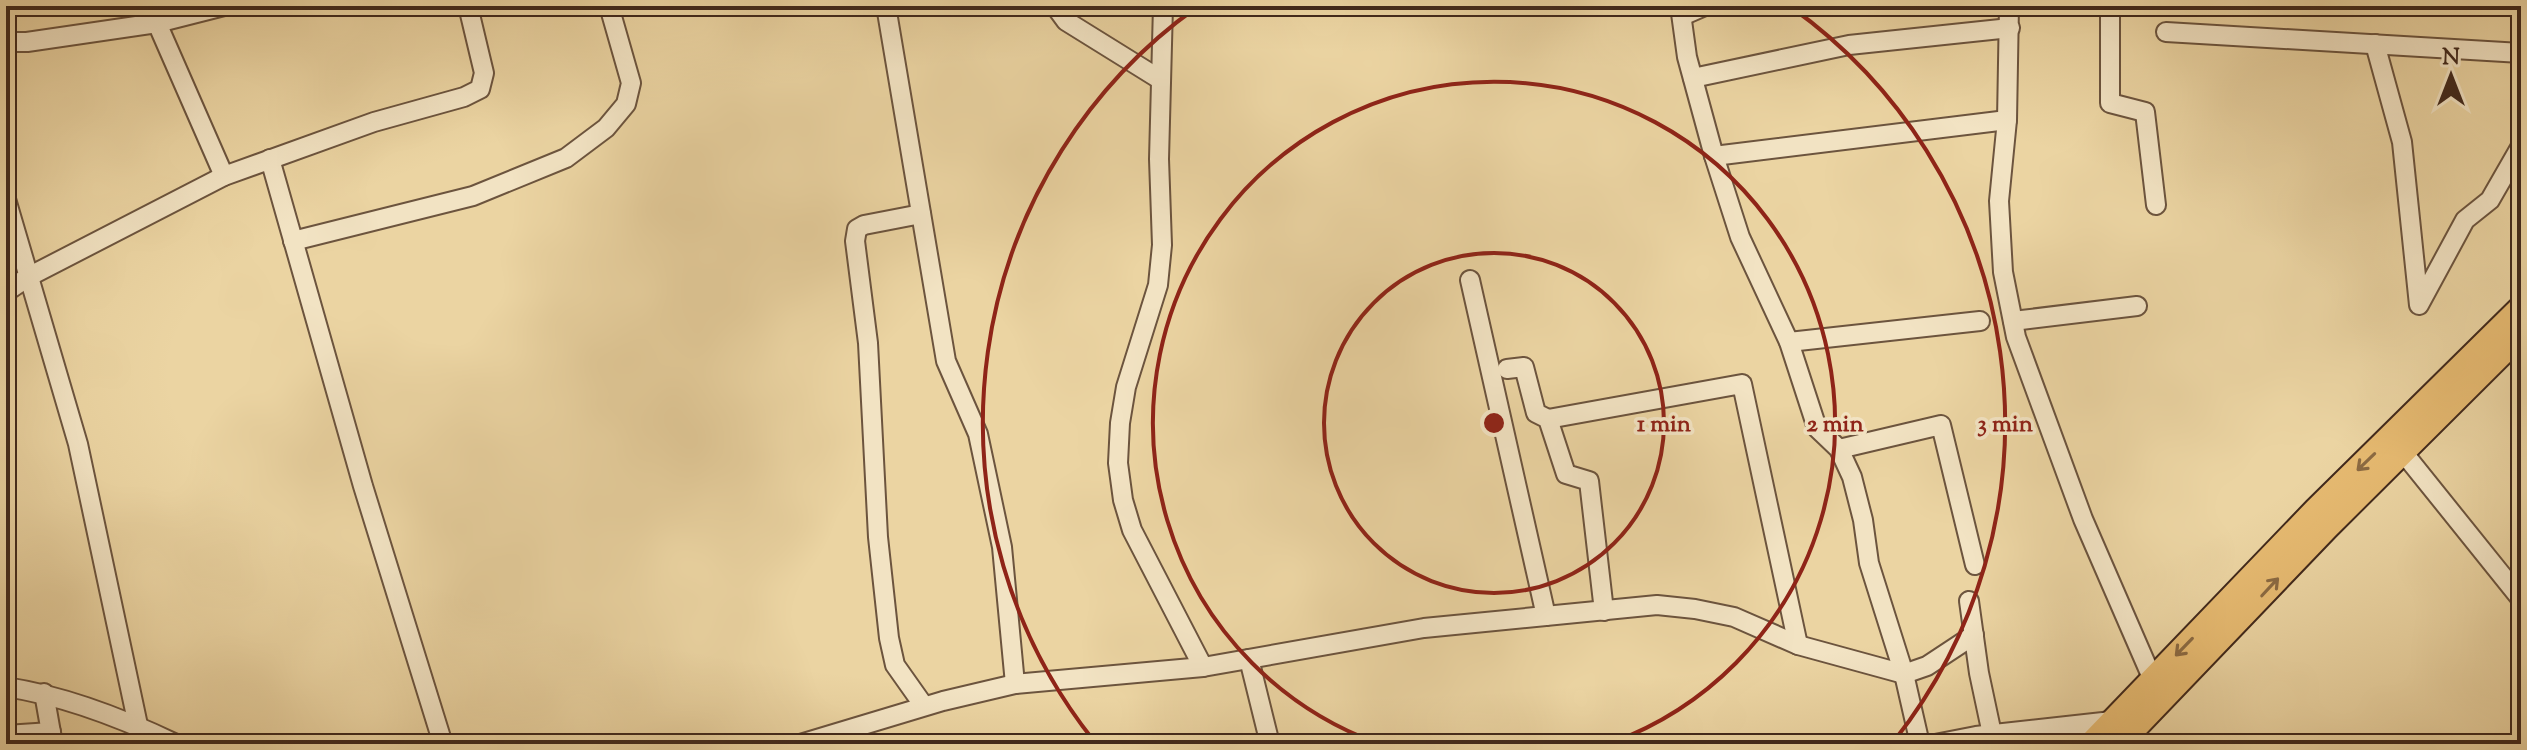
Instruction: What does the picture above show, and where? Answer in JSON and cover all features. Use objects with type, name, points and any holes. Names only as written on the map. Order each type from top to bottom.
[{"type":"main road","points":[[2121,737],[2153,680],[2316,510],[2521,308]]},
{"type":"main road","points":[[2091,744],[2121,737],[2521,334]]},
{"type":"street","points":[[6,42],[157,23],[224,6]]},
{"type":"street","points":[[6,292],[28,277],[224,176],[374,122],[464,97],[480,89],[484,73],[468,6]]},
{"type":"street","points":[[293,241],[473,196],[566,158],[606,128],[626,104],[631,83],[609,6]]},
{"type":"street","points":[[886,6],[946,361],[978,434],[1002,547],[1015,684]]},
{"type":"street","points":[[1055,6],[1066,21],[1161,80]]},
{"type":"street","points":[[1163,6],[1159,159],[1162,245],[1158,285],[1126,387],[1118,463],[1123,500],[1132,530],[1203,667]]},
{"type":"street","points":[[1705,6],[1681,11],[1693,78],[1714,156],[1740,237],[1789,342],[1817,428],[1839,449],[1858,496],[1869,563],[1904,674],[1920,744]]},
{"type":"street","points":[[2009,6],[2007,120],[1999,201],[2003,272],[2016,337],[2083,519],[2153,680]]},
{"type":"street","points":[[2110,6],[2110,103],[2145,112],[2156,205]]},
{"type":"street","points":[[157,23],[224,176]]},
{"type":"street","points":[[1693,78],[1849,45],[2010,28]]},
{"type":"street","points":[[2166,32],[2521,53]]},
{"type":"street","points":[[2375,44],[2402,142],[2419,305],[2465,220],[2490,200],[2521,146]]},
{"type":"street","points":[[1714,156],[2007,120]]},
{"type":"street","points":[[270,159],[363,486],[443,744]]},
{"type":"street","points":[[6,199],[78,444],[140,735]]},
{"type":"street","points":[[921,214],[864,225],[857,229],[855,241],[868,343],[878,537],[889,638],[895,665],[924,706]]},
{"type":"street","points":[[1470,280],[1546,616]]},
{"type":"street","points":[[2013,321],[2137,306]]},
{"type":"street","points":[[1789,342],[1980,321]]},
{"type":"street","points":[[1507,369],[1524,367],[1536,413],[1548,419],[1742,384],[1798,645]]},
{"type":"street","points":[[1548,419],[1566,474],[1589,481],[1604,611]]},
{"type":"street","points":[[1839,449],[1941,425],[1975,565]]},
{"type":"street","points":[[2402,451],[2521,599]]},
{"type":"street","points":[[1969,601],[1979,673],[1992,734]]},
{"type":"street","points":[[800,744],[924,706],[1015,684],[1203,667],[1424,628],[1657,605],[1734,617],[1798,645],[1904,674],[1927,666],[1974,635]]},
{"type":"street","points":[[1249,659],[1270,744]]},
{"type":"street","points":[[6,687],[44,693],[140,735],[176,744]]},
{"type":"street","points":[[6,735],[52,738],[44,693]]},
{"type":"street","points":[[860,724],[863,744]]},
{"type":"street","points":[[1935,744],[1992,734],[2121,737]]}]
